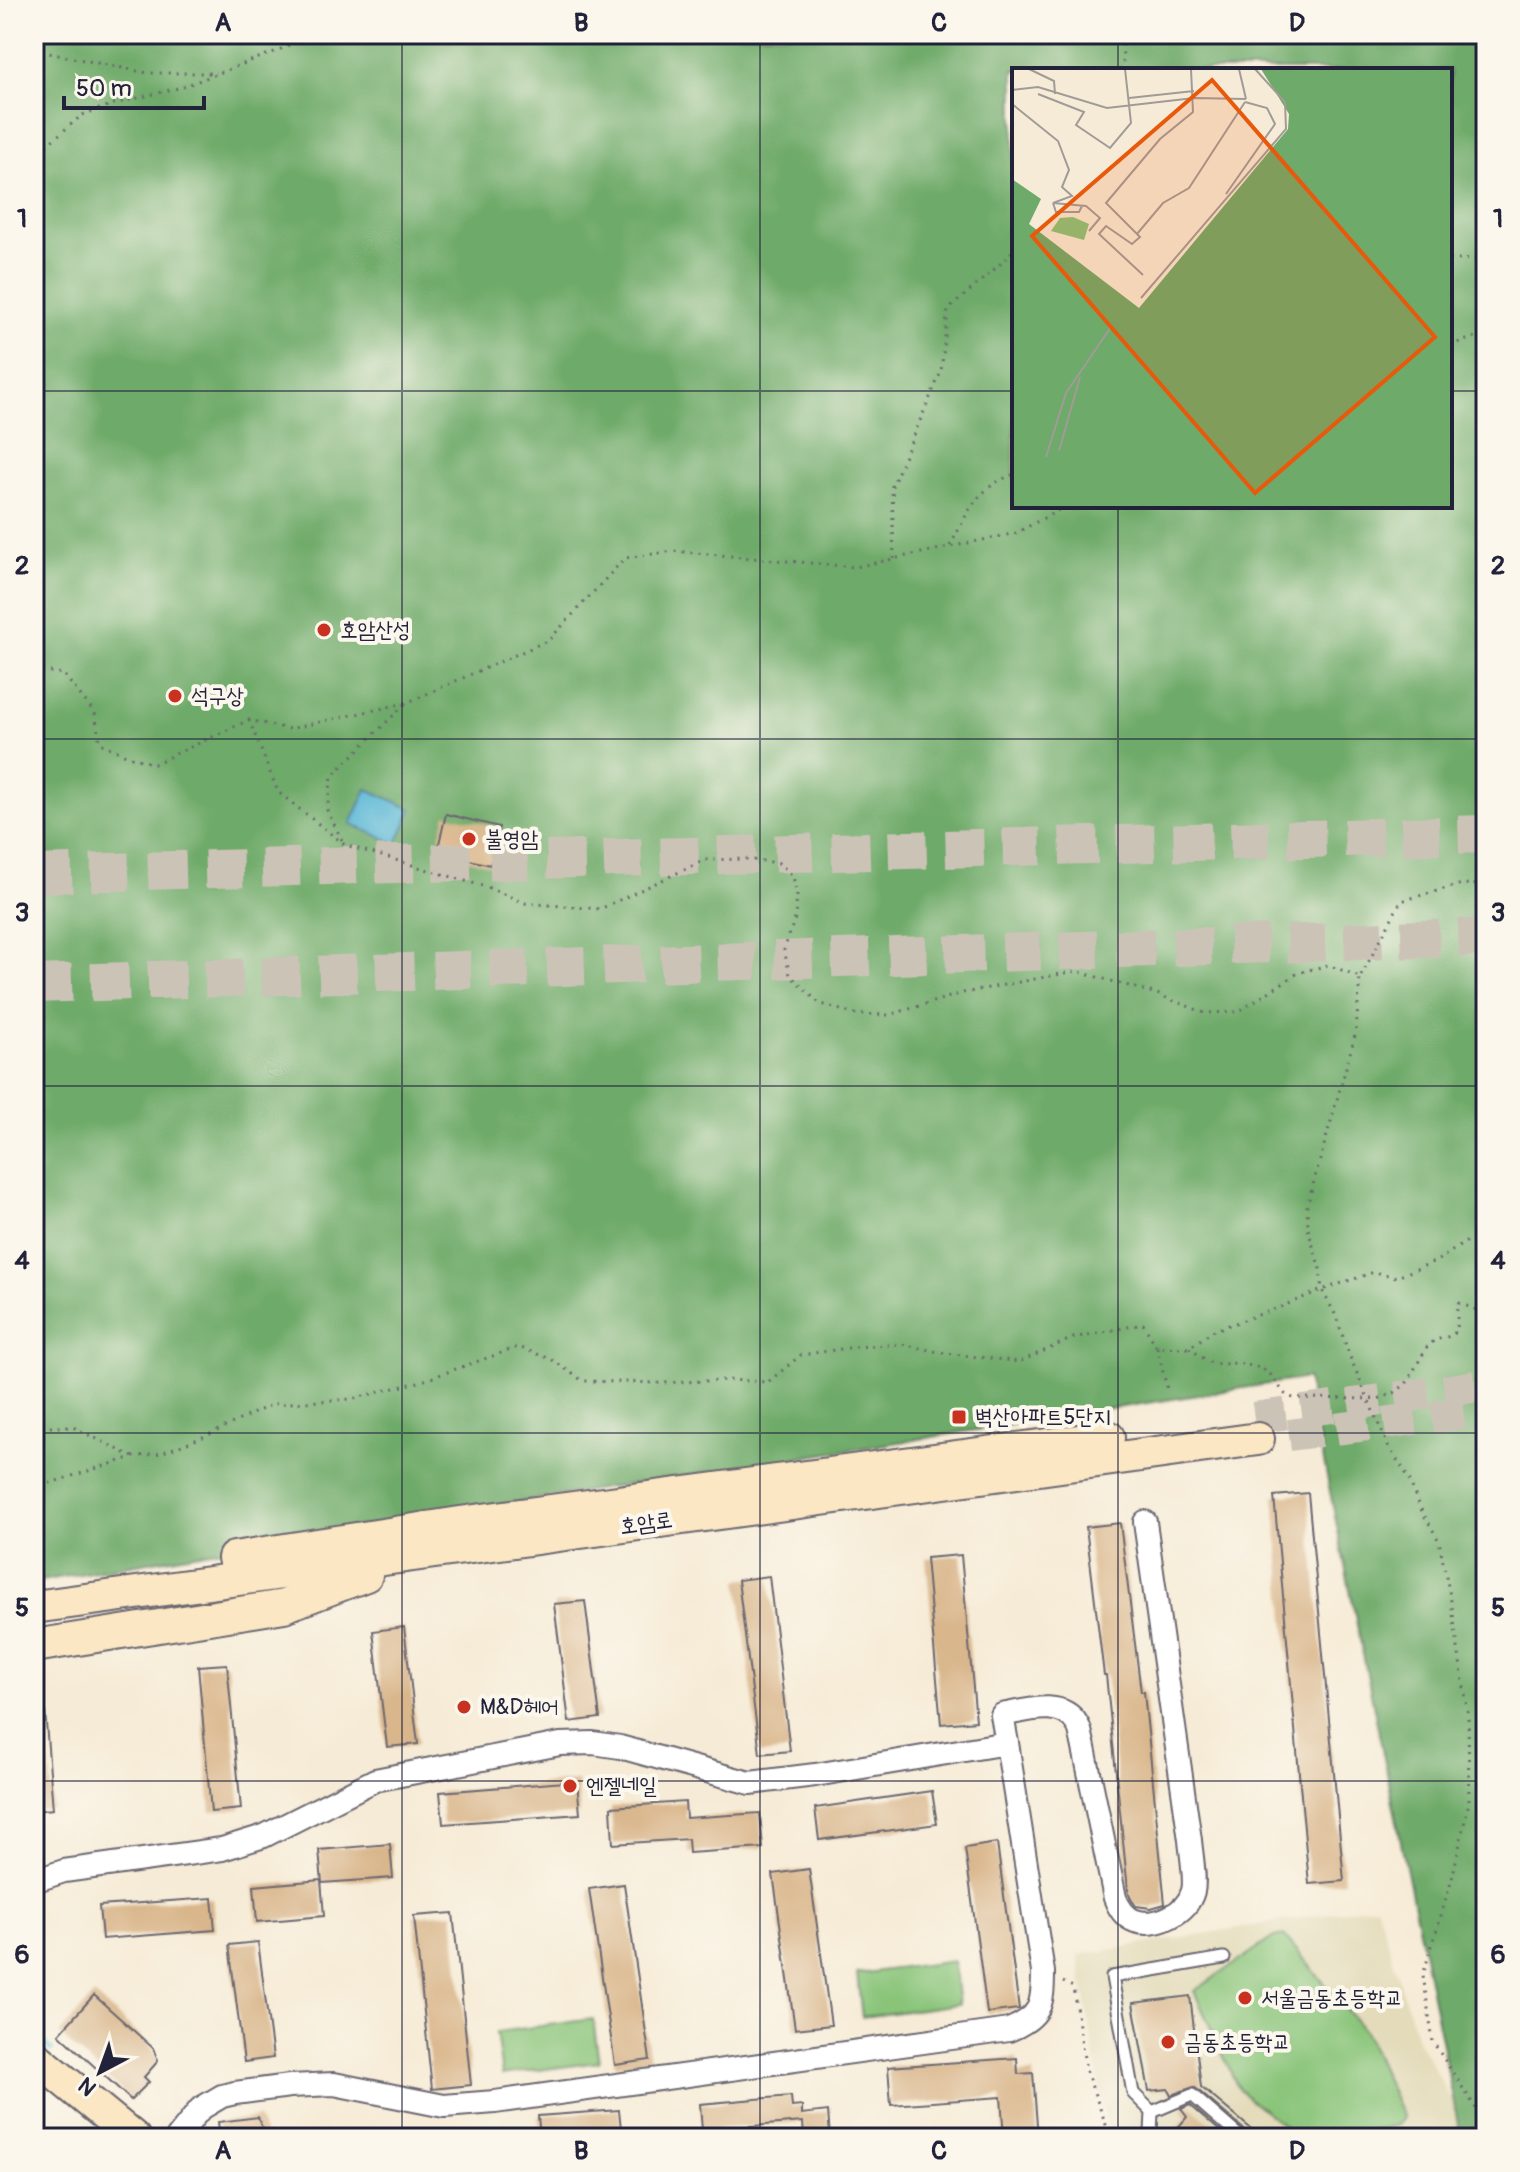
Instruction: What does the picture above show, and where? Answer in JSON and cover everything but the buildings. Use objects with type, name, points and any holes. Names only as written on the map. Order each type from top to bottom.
[{"type":"main road","name":"호암로","points":[[34,1588],[476,1521],[1256,1429],[425,1553],[34,1607]]},
{"type":"main road","points":[[34,1646],[284,1606],[425,1553]]},
{"type":"main road","points":[[34,2056],[134,2138]]},
{"type":"street","points":[[177,2138],[200,2109],[222,2096],[235,2093],[334,2084],[444,2106],[470,2104],[1009,2030],[1027,2023],[1037,2013],[1043,1998],[1043,1972],[1002,1715],[1047,1707],[1071,1717],[1078,1725],[1115,1898],[1121,1912],[1136,1921],[1154,1922],[1174,1916],[1186,1904],[1193,1890],[1190,1840],[1145,1522]]},
{"type":"street","points":[[34,1881],[64,1871],[222,1849],[264,1836],[375,1780],[560,1744],[593,1743],[620,1747],[750,1783],[1007,1743]]},
{"type":"lane","points":[[1157,2138],[1151,2133],[1152,2112],[1133,2093],[1112,1977],[1224,1958]]},
{"type":"lane","points":[[1152,2112],[1192,2095],[1241,2138]]},
{"type":"path","points":[[34,156],[82,115],[182,87],[277,51],[310,34]]},
{"type":"path","points":[[1122,34],[1122,68]]},
{"type":"path","points":[[34,50],[147,73],[220,73]]},
{"type":"path","points":[[894,559],[892,486],[941,372],[948,310],[1012,252]]},
{"type":"path","points":[[1452,260],[1486,259]]},
{"type":"path","points":[[1452,344],[1486,334]]},
{"type":"path","points":[[949,547],[978,495],[1012,475]]},
{"type":"path","points":[[34,669],[63,674],[95,713],[100,743],[154,764],[249,720],[289,729],[406,703],[549,640],[625,558],[674,551],[855,567],[1016,533],[1062,508]]},
{"type":"path","points":[[345,845],[327,810],[332,776],[406,703]]},
{"type":"path","points":[[249,720],[278,792],[345,845],[489,888],[525,903],[600,909],[705,860],[746,859],[779,863],[793,876],[797,896],[795,918],[784,950],[790,975],[819,1003],[853,1014],[889,1015],[963,993],[1076,971],[1157,994],[1205,1013],[1238,1012],[1298,973],[1328,965],[1360,977]]},
{"type":"path","points":[[1486,885],[1462,884],[1401,901],[1360,977],[1356,1032],[1307,1206],[1308,1229],[1320,1269],[1322,1290],[1335,1314],[1388,1446],[1409,1478],[1418,1504],[1439,1541],[1451,1601],[1468,1715],[1469,1802],[1452,1879],[1423,1975],[1433,2042],[1479,2113],[1486,2131]]},
{"type":"path","points":[[1189,1348],[1212,1331],[1374,1272],[1397,1277],[1438,1260],[1486,1229]]},
{"type":"path","points":[[1157,1347],[1189,1348],[1209,1362],[1261,1368],[1270,1374],[1285,1394],[1293,1398],[1378,1399],[1406,1384],[1427,1347],[1435,1340],[1456,1332],[1459,1303],[1486,1314]]},
{"type":"path","points":[[34,1488],[133,1457],[161,1453],[273,1404],[352,1399],[422,1381],[518,1347],[551,1359],[583,1381],[768,1382],[801,1355],[902,1344],[938,1352],[1019,1362],[1073,1338],[1143,1324],[1157,1347],[1168,1393]]},
{"type":"path","points":[[34,1429],[73,1427],[133,1457]]},
{"type":"path","points":[[1043,1972],[1073,1987],[1086,2071],[1111,2138]]},
{"type":"shaded area","name":"서울금동초등학교","points":[[1376,1905],[1418,2041],[1473,2138],[1108,2138],[1078,1955]]},
{"type":"green space","points":[[34,34],[1486,34],[1486,2138],[1461,2138],[1307,1378],[274,1540],[34,1582]]},
{"type":"green space","points":[[1284,1935],[1364,2031],[1403,2118],[1397,2125],[1335,2138],[1299,2138],[1239,2090],[1194,1991],[1274,1937]]},
{"type":"green space","points":[[953,1961],[959,2004],[862,2017],[857,1974]]},
{"type":"green space","points":[[593,2019],[599,2062],[502,2075],[496,2032]]},
{"type":"water","points":[[367,789],[412,809],[397,844],[351,824]]},
{"type":"waterway","points":[[34,2033],[51,2050]]},
{"type":"tunnel","points":[[34,874],[1486,834]]},
{"type":"tunnel","points":[[34,984],[1486,937]]},
{"type":"tunnel","points":[[1254,1418],[1486,1385]]},
{"type":"tunnel","points":[[1289,1435],[1486,1410]]},
{"type":"place","name":"호암산성","points":[[324,630]]},
{"type":"place","name":"석구상","points":[[175,696]]},
{"type":"place","name":"불영암","points":[[469,839]]},
{"type":"place","name":"벽산아파트5단지","points":[[959,1417]]},
{"type":"place","name":"M&D헤어","points":[[464,1707]]},
{"type":"place","name":"엔젤네일","points":[[570,1786]]},
{"type":"place","name":"서울금동초등학교","points":[[1245,1998]]},
{"type":"place","name":"금동초등학교","points":[[1168,2042]]}]
